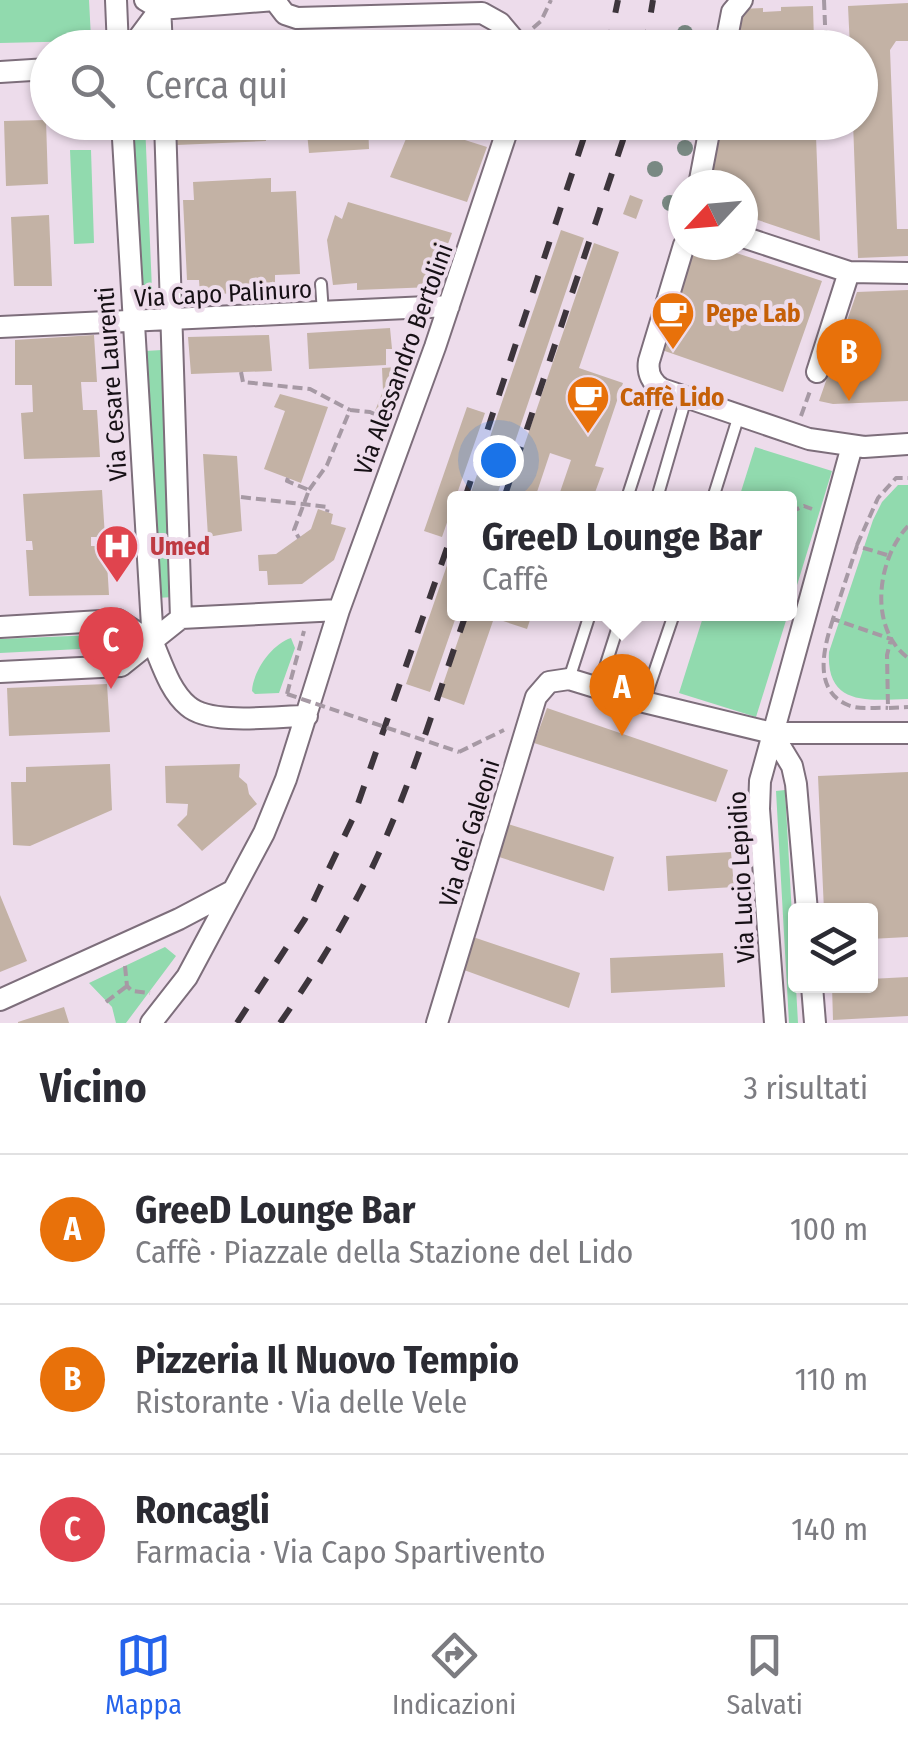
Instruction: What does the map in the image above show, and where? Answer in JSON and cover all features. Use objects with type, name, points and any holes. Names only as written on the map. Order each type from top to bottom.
[{"type":"street","points":[[116,0],[117,30]]},
{"type":"street","points":[[155,3],[274,0],[285,14],[297,18],[388,22],[482,12],[506,30]]},
{"type":"street","points":[[728,30],[732,12],[742,0]]},
{"type":"street","points":[[141,30],[155,3]]},
{"type":"street","points":[[155,3],[159,30]]},
{"type":"street","points":[[0,72],[30,70]]},
{"type":"street","name":"Via Cesare Laurenti","points":[[123,140],[153,643]]},
{"type":"street","points":[[166,140],[182,618]]},
{"type":"street","name":"Via Alessandro Bertolini","points":[[151,1023],[175,994],[272,816],[339,610],[449,306],[504,140]]},
{"type":"street","points":[[702,170],[708,140]]},
{"type":"street","points":[[758,242],[849,272],[908,273]]},
{"type":"street","points":[[680,260],[648,366],[651,378],[662,389],[795,434],[852,446],[908,444]]},
{"type":"street","points":[[816,372],[849,272]]},
{"type":"street","name":"Via Capo Palinuro","points":[[0,327],[449,306]]},
{"type":"street","name":"Via Lucio Lepidio","points":[[775,1023],[759,801],[761,770],[852,446]]},
{"type":"street","points":[[0,672],[120,666],[182,618],[339,610]]},
{"type":"street","points":[[0,626],[118,620],[153,643],[173,688],[197,712],[214,717],[307,716]]},
{"type":"street","points":[[568,679],[772,733],[908,733]]},
{"type":"street","name":"Via dei Galeoni","points":[[438,1023],[538,693],[548,682],[568,679]]},
{"type":"street","points":[[772,733],[792,766],[796,784],[806,903]]},
{"type":"street","points":[[0,1000],[232,891]]},
{"type":"street","points":[[813,993],[815,1023]]},
{"type":"lane","points":[[320,284],[323,313]]},
{"type":"lane","points":[[629,491],[662,389]]},
{"type":"lane","points":[[660,491],[686,397]]},
{"type":"lane","points":[[715,491],[740,414]]},
{"type":"lane","points":[[568,679],[588,621]]},
{"type":"lane","points":[[598,689],[620,621]]},
{"type":"lane","points":[[644,702],[672,621]]},
{"type":"path","points":[[534,30],[542,22],[551,0]]},
{"type":"path","points":[[824,0],[825,30]]},
{"type":"path","points":[[240,372],[243,382],[310,389],[350,410],[370,412],[406,427]]},
{"type":"path","points":[[795,434],[816,372]]},
{"type":"path","points":[[300,538],[294,530],[309,490],[326,465],[350,410]]},
{"type":"path","points":[[288,478],[287,481],[309,490]]},
{"type":"path","points":[[908,478],[896,478],[878,498],[857,546],[822,651],[824,678],[852,707],[908,707]]},
{"type":"path","points":[[241,497],[328,506],[328,512]]},
{"type":"path","points":[[797,509],[804,506],[814,510]]},
{"type":"path","points":[[888,708],[887,655],[891,639],[882,594],[887,555],[908,526]]},
{"type":"path","points":[[857,546],[887,555]]},
{"type":"path","points":[[833,619],[891,639],[908,658]]},
{"type":"path","points":[[298,651],[287,694],[460,752],[490,738]]},
{"type":"path","points":[[127,986],[124,972],[130,941]]},
{"type":"path","points":[[127,986],[139,992],[175,994]]},
{"type":"path","points":[[106,1002],[127,986]]},
{"type":"green space","points":[[0,0],[89,0],[91,30],[30,30],[30,42],[0,43]]},
{"type":"green space","points":[[132,140],[146,140],[152,290],[138,291]]},
{"type":"green space","points":[[70,150],[91,150],[94,243],[74,244]]},
{"type":"green space","points":[[162,350],[174,597],[156,598],[145,351]]},
{"type":"green space","points":[[755,447],[832,471],[797,585],[797,491],[741,491]]},
{"type":"green space","points":[[898,485],[908,485],[908,699],[865,699],[842,691],[835,683],[829,652],[873,520],[882,502]]},
{"type":"green space","points":[[702,621],[786,621],[756,717],[679,693]]},
{"type":"green space","points":[[119,634],[120,647],[0,653],[0,639]]},
{"type":"green space","points":[[291,638],[295,648],[279,693],[255,694],[253,683],[265,659]]},
{"type":"green space","points":[[785,790],[791,903],[788,903],[788,993],[796,993],[798,1023],[789,1023],[776,791]]},
{"type":"green space","points":[[165,947],[176,956],[126,1023],[116,1023],[112,1007],[89,983]]},
{"type":"building","points":[[908,3],[908,41],[896,41],[890,50],[897,229],[908,229],[908,256],[858,258],[854,140],[878,140],[878,30],[849,30],[848,6]]},
{"type":"building","points":[[813,6],[814,30],[740,30],[741,9],[763,8],[763,12],[781,11],[781,7]]},
{"type":"building","points":[[30,120],[30,140],[47,140],[48,184],[6,186],[4,121]]},
{"type":"building","points":[[177,140],[266,141],[177,145]]},
{"type":"building","points":[[308,140],[369,140],[369,149],[309,153]]},
{"type":"building","points":[[405,140],[465,140],[487,147],[467,202],[390,177]]},
{"type":"building","points":[[715,140],[816,140],[820,241],[758,220],[758,170],[709,170]]},
{"type":"building","points":[[271,178],[271,192],[296,191],[300,274],[275,275],[275,291],[200,295],[199,280],[187,280],[183,200],[194,200],[193,182]]},
{"type":"building","points":[[630,195],[643,200],[636,219],[623,214]]},
{"type":"building","points":[[348,202],[452,233],[432,287],[357,290],[357,283],[333,285],[327,240],[335,215],[342,219]]},
{"type":"building","points":[[49,215],[52,286],[14,286],[11,217]]},
{"type":"building","points":[[561,230],[584,238],[498,491],[471,491]]},
{"type":"building","points":[[594,243],[619,252],[579,368],[623,383],[595,466],[604,468],[596,491],[560,491],[571,460],[550,453],[537,491],[508,491]]},
{"type":"building","points":[[691,260],[758,260],[822,281],[783,392],[659,349]]},
{"type":"building","points":[[908,290],[908,401],[819,401],[857,292]]},
{"type":"building","points":[[390,328],[392,349],[386,349],[386,365],[309,369],[307,333]]},
{"type":"building","points":[[94,335],[97,382],[81,382],[83,410],[97,410],[100,457],[24,459],[21,413],[33,412],[32,385],[15,385],[15,340]]},
{"type":"building","points":[[269,335],[272,371],[191,374],[188,337]]},
{"type":"building","points":[[398,367],[399,390],[390,416],[375,411],[383,391],[382,368]]},
{"type":"building","points":[[280,394],[328,407],[301,483],[264,469],[285,411],[274,407]]},
{"type":"building","points":[[467,407],[485,413],[458,491],[447,491],[447,523],[442,537],[424,531]]},
{"type":"building","points":[[203,454],[237,456],[242,531],[208,537]]},
{"type":"building","points":[[102,490],[105,537],[91,537],[91,546],[106,546],[109,595],[29,596],[26,550],[33,550],[32,541],[26,541],[23,494]]},
{"type":"building","points":[[318,509],[333,514],[331,524],[346,528],[334,560],[302,584],[268,585],[267,571],[259,571],[258,555],[276,554],[311,529]]},
{"type":"building","points":[[447,565],[447,621],[455,621],[430,692],[406,684]]},
{"type":"building","points":[[465,621],[493,621],[464,705],[439,696]]},
{"type":"building","points":[[503,621],[530,621],[527,629]]},
{"type":"building","points":[[107,684],[110,732],[9,736],[7,688]]},
{"type":"building","points":[[547,708],[728,770],[716,802],[534,743]]},
{"type":"building","points":[[110,764],[112,810],[30,846],[13,845],[11,782],[26,782],[26,767]]},
{"type":"building","points":[[240,764],[239,777],[257,804],[202,851],[177,825],[187,815],[188,804],[166,803],[165,766]]},
{"type":"building","points":[[908,772],[908,937],[878,939],[878,903],[824,903],[818,776]]},
{"type":"building","points":[[505,823],[614,857],[604,891],[496,856]]},
{"type":"building","points":[[731,852],[734,887],[668,891],[666,856]]},
{"type":"building","points":[[0,895],[27,961],[0,972]]},
{"type":"building","points":[[473,937],[580,973],[569,1008],[464,970]]},
{"type":"building","points":[[723,953],[725,987],[611,993],[610,958]]},
{"type":"building","points":[[908,977],[908,1016],[833,1020],[832,993],[878,993],[878,979]]},
{"type":"building","points":[[64,1007],[69,1023],[18,1023],[18,1022]]},
{"type":"railway","points":[[612,30],[618,0]]},
{"type":"railway","points":[[648,30],[653,0]]},
{"type":"railway","points":[[467,491],[583,140]]},
{"type":"railway","points":[[506,491],[623,140]]},
{"type":"railway","points":[[237,1023],[305,919],[353,818],[447,548]]},
{"type":"railway","points":[[280,1023],[339,930],[384,841],[464,621]]},
{"type":"place","name":"Pepe Lab","points":[[673,351]]},
{"type":"place","name":"Pizzeria Il Nuovo Tempio","points":[[849,401]]},
{"type":"place","name":"Caffè Lido","points":[[588,435]]},
{"type":"place","name":"Umed","points":[[117,584]]},
{"type":"place","name":"Roncagli","points":[[111,689]]},
{"type":"place","name":"GreeD Lounge Bar","points":[[622,736]]}]
